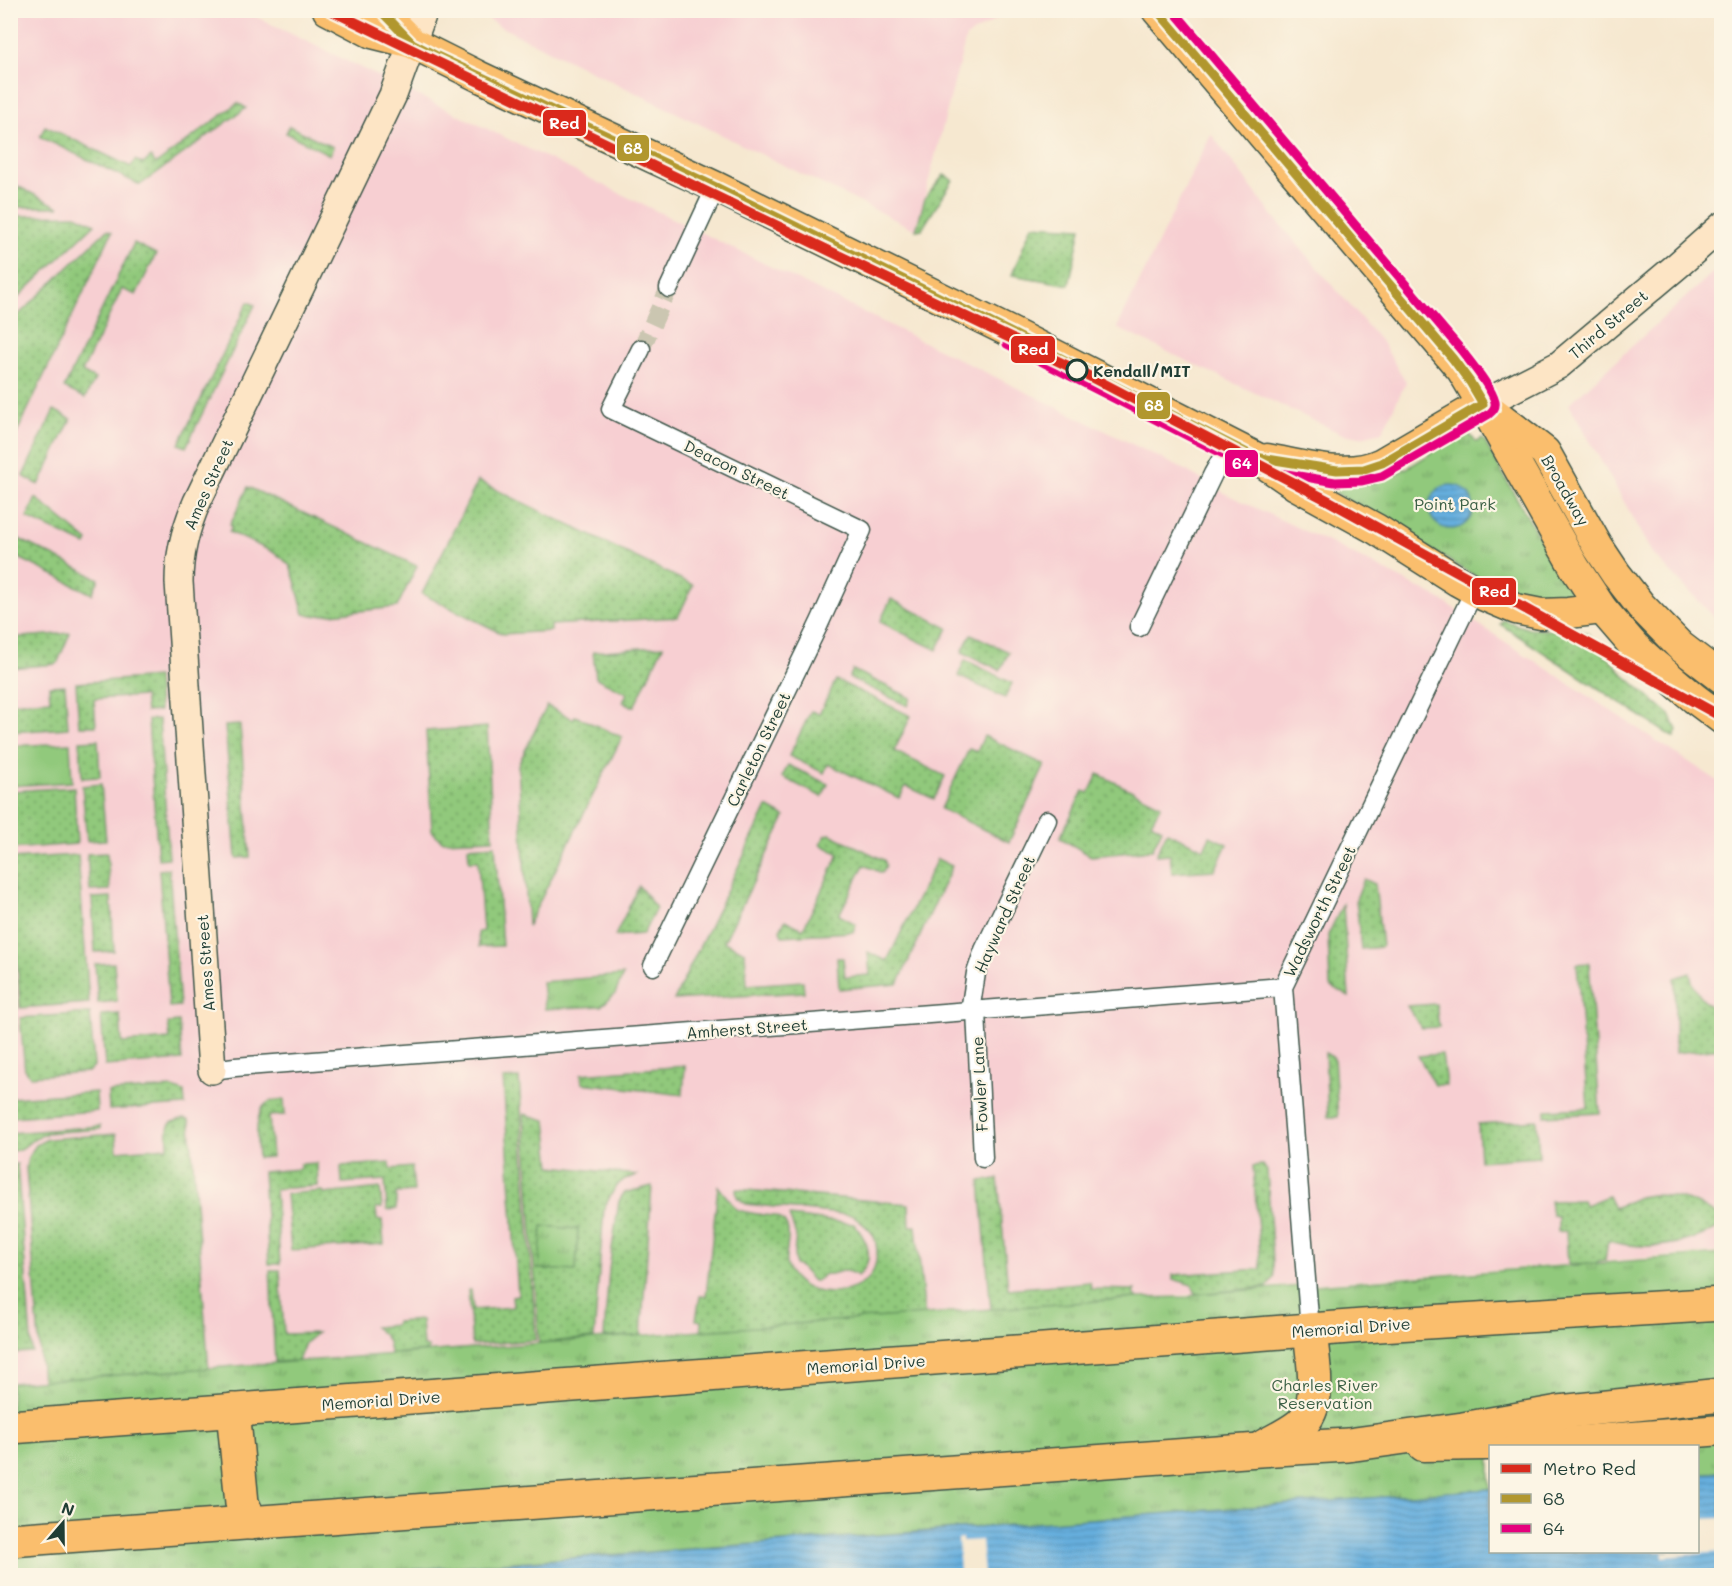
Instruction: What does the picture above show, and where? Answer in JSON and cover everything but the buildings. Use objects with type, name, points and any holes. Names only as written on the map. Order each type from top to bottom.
[{"type":"highway","name":"Memorial Drive","points":[[10,1427],[1310,1330],[1722,1302]]},
{"type":"highway","points":[[1259,1450],[1299,1426],[1310,1412],[1315,1389],[1310,1330]]},
{"type":"highway","points":[[10,1540],[1348,1445],[1463,1429],[1545,1414],[1722,1395]]},
{"type":"highway","points":[[232,1410],[242,1503],[251,1523]]},
{"type":"main road","points":[[328,10],[372,33],[412,43],[716,187],[1012,333],[1242,451],[1307,492],[1376,529],[1474,591],[1527,612],[1559,614],[1602,609]]},
{"type":"main road","points":[[379,10],[412,43]]},
{"type":"main road","name":"Broadway","points":[[1157,10],[1470,382],[1575,568],[1602,609],[1648,660],[1722,719]]},
{"type":"main road","points":[[1242,451],[1327,469],[1370,468],[1483,404]]},
{"type":"main road","name":"Broadway","points":[[1483,404],[1545,452],[1598,547],[1630,594],[1665,632],[1722,678]]},
{"type":"main road","points":[[1520,1445],[1722,1430]]},
{"type":"main road","points":[[1348,1445],[1489,1446]]},
{"type":"street","name":"Ames Street","points":[[212,1070],[179,582],[182,550],[197,502],[389,104],[424,10]]},
{"type":"street","points":[[669,288],[716,187]]},
{"type":"street","name":"Third Street","points":[[1483,404],[1559,365],[1722,226]]},
{"type":"street","name":"Deacon Street","points":[[641,349],[611,409],[862,530]]},
{"type":"street","points":[[1139,627],[1214,474],[1242,451]]},
{"type":"street","name":"Carleton Street","points":[[653,966],[819,624],[862,530]]},
{"type":"street","name":"Wadsworth Street","points":[[1310,1330],[1283,987],[1474,591]]},
{"type":"street","name":"Hayward Street","points":[[973,1011],[976,973],[984,950],[1047,820]]},
{"type":"street","name":"Amherst Street","points":[[212,1070],[1283,987]]},
{"type":"street","name":"Fowler Lane","points":[[973,1011],[982,1158]]},
{"type":"shaded area","points":[[481,10],[1011,11],[966,37],[916,230],[499,26],[480,13]]},
{"type":"shaded area","points":[[11,11],[244,11],[1187,471],[1226,494],[1343,549],[1440,599],[1721,783],[1721,1252],[1197,1294],[11,1383]]},
{"type":"shaded area","points":[[1211,134],[1273,216],[1383,344],[1406,382],[1382,432],[1361,437],[1342,434],[1117,328]]},
{"type":"shaded area","points":[[1721,265],[1721,624],[1654,555],[1569,404]]},
{"type":"green space","points":[[238,103],[246,108],[140,185],[40,137],[45,126],[131,167],[135,160],[143,164],[151,157],[156,164]]},
{"type":"green space","points":[[289,126],[333,147],[330,155],[286,133]]},
{"type":"green space","points":[[944,175],[953,180],[922,229],[916,230],[925,198]]},
{"type":"green space","points":[[11,183],[59,207],[11,207]]},
{"type":"green space","points":[[76,215],[95,224],[11,304],[11,216]]},
{"type":"green space","points":[[1032,225],[1081,228],[1069,285],[1012,275]]},
{"type":"green space","points":[[107,230],[112,232],[11,445],[11,322]]},
{"type":"green space","points":[[134,243],[156,254],[136,295],[122,289],[82,372],[95,379],[85,398],[64,388]]},
{"type":"green space","points":[[248,302],[255,305],[186,447],[179,444]]},
{"type":"green space","points":[[54,410],[71,419],[39,485],[23,476]]},
{"type":"green space","name":"Point Park","points":[[1466,430],[1476,442],[1483,439],[1572,595],[1571,600],[1566,602],[1507,595],[1314,480],[1357,485],[1384,479],[1420,460]]},
{"type":"green space","points":[[1537,460],[1712,688],[1721,695],[1721,705],[1675,667],[1630,622],[1603,588],[1531,463]]},
{"type":"green space","points":[[478,481],[693,585],[678,617],[551,625],[551,631],[503,634],[422,594]]},
{"type":"green space","points":[[248,487],[417,566],[397,607],[312,616],[304,614],[290,566],[271,551],[229,532],[232,526],[230,525]]},
{"type":"green space","points":[[36,498],[88,541],[86,545],[27,518]]},
{"type":"green space","points":[[11,535],[99,579],[92,594],[11,554]]},
{"type":"green space","points":[[891,599],[948,628],[937,650],[880,622]]},
{"type":"green space","points":[[1503,620],[1529,629],[1587,633],[1625,676],[1670,715],[1677,730],[1674,737],[1500,624]]},
{"type":"green space","points":[[70,633],[57,664],[11,668],[11,638]]},
{"type":"green space","points":[[971,634],[1009,652],[1000,670],[962,652]]},
{"type":"green space","points":[[663,646],[634,707],[623,702],[627,693],[596,678],[593,652]]},
{"type":"green space","points":[[965,660],[1012,683],[1005,698],[958,676]]},
{"type":"green space","points":[[853,670],[911,698],[908,706],[849,678]]},
{"type":"green space","points":[[157,677],[159,711],[146,712],[144,696],[94,699],[96,726],[79,726],[76,683]]},
{"type":"green space","points":[[836,680],[911,716],[894,751],[945,776],[934,799],[906,786],[899,798],[828,764],[824,773],[789,756],[811,711],[819,714]]},
{"type":"green space","points":[[65,685],[68,728],[11,732],[11,703],[50,700],[49,686]]},
{"type":"green space","points":[[547,706],[573,719],[575,716],[622,737],[528,925],[518,765]]},
{"type":"green space","points":[[159,719],[169,858],[158,859],[148,720]]},
{"type":"green space","points":[[240,725],[250,857],[236,858],[225,726]]},
{"type":"green space","points":[[487,727],[493,839],[442,841],[432,831],[426,731]]},
{"type":"green space","points":[[984,736],[1045,765],[1009,842],[941,809],[969,749],[977,752]]},
{"type":"green space","points":[[98,740],[100,777],[82,778],[80,741]]},
{"type":"green space","points":[[70,743],[72,782],[11,786],[11,746]]},
{"type":"green space","points":[[788,765],[828,784],[822,797],[782,777]]},
{"type":"green space","points":[[1098,774],[1161,805],[1151,823],[1162,829],[1152,850],[1091,856],[1060,838],[1083,791],[1089,793]]},
{"type":"green space","points":[[101,784],[106,840],[87,841],[82,786]]},
{"type":"green space","points":[[74,787],[77,844],[11,849],[11,791]]},
{"type":"green space","points":[[767,807],[785,817],[724,942],[745,952],[747,985],[803,981],[804,992],[674,1000]]},
{"type":"green space","points":[[1167,832],[1204,849],[1210,836],[1227,844],[1215,870],[1172,873],[1170,854],[1156,855]]},
{"type":"green space","points":[[830,834],[884,860],[886,865],[882,873],[864,865],[839,915],[856,924],[853,932],[782,936],[780,930],[785,920],[803,929],[839,854],[820,844],[826,835]]},
{"type":"green space","points":[[495,845],[502,946],[479,947],[478,932],[483,931],[478,861],[469,861],[468,847]]},
{"type":"green space","points":[[107,853],[110,890],[90,891],[87,854]]},
{"type":"green space","points":[[78,855],[89,1003],[20,1008],[11,859]]},
{"type":"green space","points":[[937,859],[952,866],[898,984],[839,989],[837,958],[843,958],[845,977],[870,975],[868,952],[887,961]]},
{"type":"green space","points":[[169,869],[180,1006],[169,1007],[159,870]]},
{"type":"green space","points":[[1364,879],[1375,884],[1382,947],[1361,949],[1356,899]]},
{"type":"green space","points":[[639,886],[656,908],[643,934],[615,936]]},
{"type":"green space","points":[[111,897],[114,951],[95,952],[92,898]]},
{"type":"green space","points":[[1343,904],[1349,997],[1330,986],[1328,935]]},
{"type":"green space","points":[[114,963],[117,1001],[98,1003],[95,964]]},
{"type":"green space","points":[[1589,963],[1600,1113],[1545,1116],[1546,1110],[1588,1108],[1577,964]]},
{"type":"green space","points":[[1690,973],[1701,997],[1721,1014],[1721,1048],[1675,1053],[1675,978]]},
{"type":"green space","points":[[623,975],[615,994],[601,1006],[545,1009],[542,982]]},
{"type":"green space","points":[[1436,1004],[1439,1027],[1421,1028],[1407,1006]]},
{"type":"green space","points":[[90,1013],[94,1066],[88,1072],[30,1076],[25,1071],[20,1018]]},
{"type":"green space","points":[[120,1014],[122,1043],[170,1039],[168,1023],[179,1022],[182,1060],[105,1066],[101,1015]]},
{"type":"green space","points":[[1325,1053],[1334,1058],[1338,1117],[1328,1117]]},
{"type":"green space","points":[[1442,1054],[1446,1085],[1435,1085],[1418,1056]]},
{"type":"green space","points":[[685,1066],[683,1095],[582,1083],[581,1074]]},
{"type":"green space","points":[[519,1078],[536,1340],[472,1345],[468,1290],[471,1290],[473,1310],[513,1307],[512,1296],[518,1295],[503,1079]]},
{"type":"green space","points":[[173,1088],[184,1092],[185,1105],[109,1110],[108,1092]]},
{"type":"green space","points":[[96,1092],[97,1111],[11,1117],[11,1098]]},
{"type":"green space","points":[[284,1099],[285,1115],[269,1116],[272,1157],[258,1158],[257,1127],[260,1112],[269,1102]]},
{"type":"green space","points":[[524,1114],[546,1120],[551,1166],[638,1175],[625,1179],[616,1186],[604,1208],[594,1338],[539,1343]]},
{"type":"green space","points":[[189,1120],[190,1124],[209,1372],[42,1383],[26,1167],[28,1157],[36,1145],[47,1139],[116,1134],[117,1151],[168,1147],[168,1127],[173,1122]]},
{"type":"green space","points":[[1537,1120],[1539,1157],[1480,1161],[1478,1124]]},
{"type":"green space","points":[[100,1126],[100,1129],[45,1133],[22,1148],[11,1151],[11,1133]]},
{"type":"green space","points":[[317,1163],[318,1186],[275,1189],[280,1264],[269,1264],[263,1172],[300,1169],[300,1164]]},
{"type":"green space","points":[[390,1163],[391,1169],[412,1167],[414,1192],[396,1193],[396,1209],[387,1210],[385,1180],[342,1183],[341,1166]]},
{"type":"green space","points":[[11,1164],[17,1164],[32,1352],[17,1353],[16,1343],[20,1342],[11,1231]]},
{"type":"green space","points":[[1263,1165],[1267,1171],[1274,1278],[1267,1287],[1196,1294],[1192,1285],[1173,1279],[1173,1275],[1261,1269],[1253,1166]]},
{"type":"green space","points":[[998,1179],[1008,1289],[1090,1282],[1091,1289],[1135,1290],[1133,1293],[1138,1298],[991,1310],[980,1181]]},
{"type":"green space","points":[[652,1186],[641,1336],[604,1337],[609,1269],[619,1201],[624,1193]]},
{"type":"green space","points":[[718,1186],[737,1210],[774,1216],[783,1221],[788,1232],[786,1263],[789,1272],[802,1285],[810,1289],[832,1293],[854,1288],[869,1278],[877,1255],[875,1241],[870,1230],[851,1215],[746,1204],[737,1197],[736,1189],[909,1204],[910,1226],[916,1226],[925,1318],[701,1334],[702,1321],[696,1320],[700,1296],[706,1296]]},
{"type":"green space","points":[[380,1188],[382,1208],[376,1208],[377,1220],[382,1220],[384,1244],[291,1250],[286,1194],[323,1191],[324,1194]]},
{"type":"green space","points":[[1651,1195],[1679,1198],[1697,1204],[1721,1218],[1721,1226],[1694,1238],[1666,1245],[1637,1246],[1608,1241],[1605,1260],[1597,1263],[1568,1264],[1566,1231],[1558,1232],[1558,1216],[1552,1215],[1550,1201],[1582,1200],[1585,1205],[1608,1196],[1614,1208],[1639,1197]]},
{"type":"green space","points":[[789,1216],[854,1224],[868,1250],[864,1270],[858,1276],[843,1271],[825,1274],[813,1281],[800,1267],[795,1265],[796,1235]]},
{"type":"green space","points":[[542,1226],[578,1229],[576,1271],[539,1269]]},
{"type":"green space","name":"Charles River Reservation","points":[[1721,1254],[1721,1472],[1699,1474],[1699,1445],[1489,1445],[1489,1489],[339,1575],[11,1576],[11,1383],[1138,1298],[1189,1297],[1196,1294]]},
{"type":"green space","points":[[270,1270],[280,1270],[284,1334],[317,1333],[305,1343],[298,1361],[275,1362]]},
{"type":"green space","points":[[421,1320],[423,1347],[428,1347],[428,1351],[390,1354],[386,1338],[374,1327],[396,1325],[396,1322]]},
{"type":"water","points":[[1451,485],[1460,486],[1467,491],[1472,498],[1472,516],[1467,523],[1460,528],[1451,529],[1442,528],[1435,523],[1430,516],[1429,507],[1430,498],[1435,491],[1442,486]]},
{"type":"water","points":[[1721,1472],[1721,1575],[339,1576],[1489,1489],[1489,1553],[1699,1553],[1699,1474]]},
{"type":"pier","points":[[1721,1518],[1721,1552],[1663,1557],[1663,1553],[1699,1553],[1699,1519]]},
{"type":"pier","points":[[963,1538],[963,1541],[981,1540],[984,1574],[891,1575],[960,1571],[958,1539]]},
{"type":"tunnel","points":[[641,349],[669,288]]},
{"type":"metro line","name":"Red","points":[[330,10],[1091,377],[1329,501],[1722,717]]},
{"type":"transit line","name":"68","points":[[380,10],[412,43],[435,55],[716,187],[1012,333],[1255,457],[1337,470],[1364,469],[1382,463],[1483,404],[1453,359],[1157,10]]},
{"type":"transit line","name":"64","points":[[1007,344],[1251,468],[1335,482],[1361,481],[1382,476],[1494,409],[1495,402],[1490,390],[1462,351],[1173,10]]},
{"type":"place","name":"Kendall/MIT","points":[[1077,370]]}]
